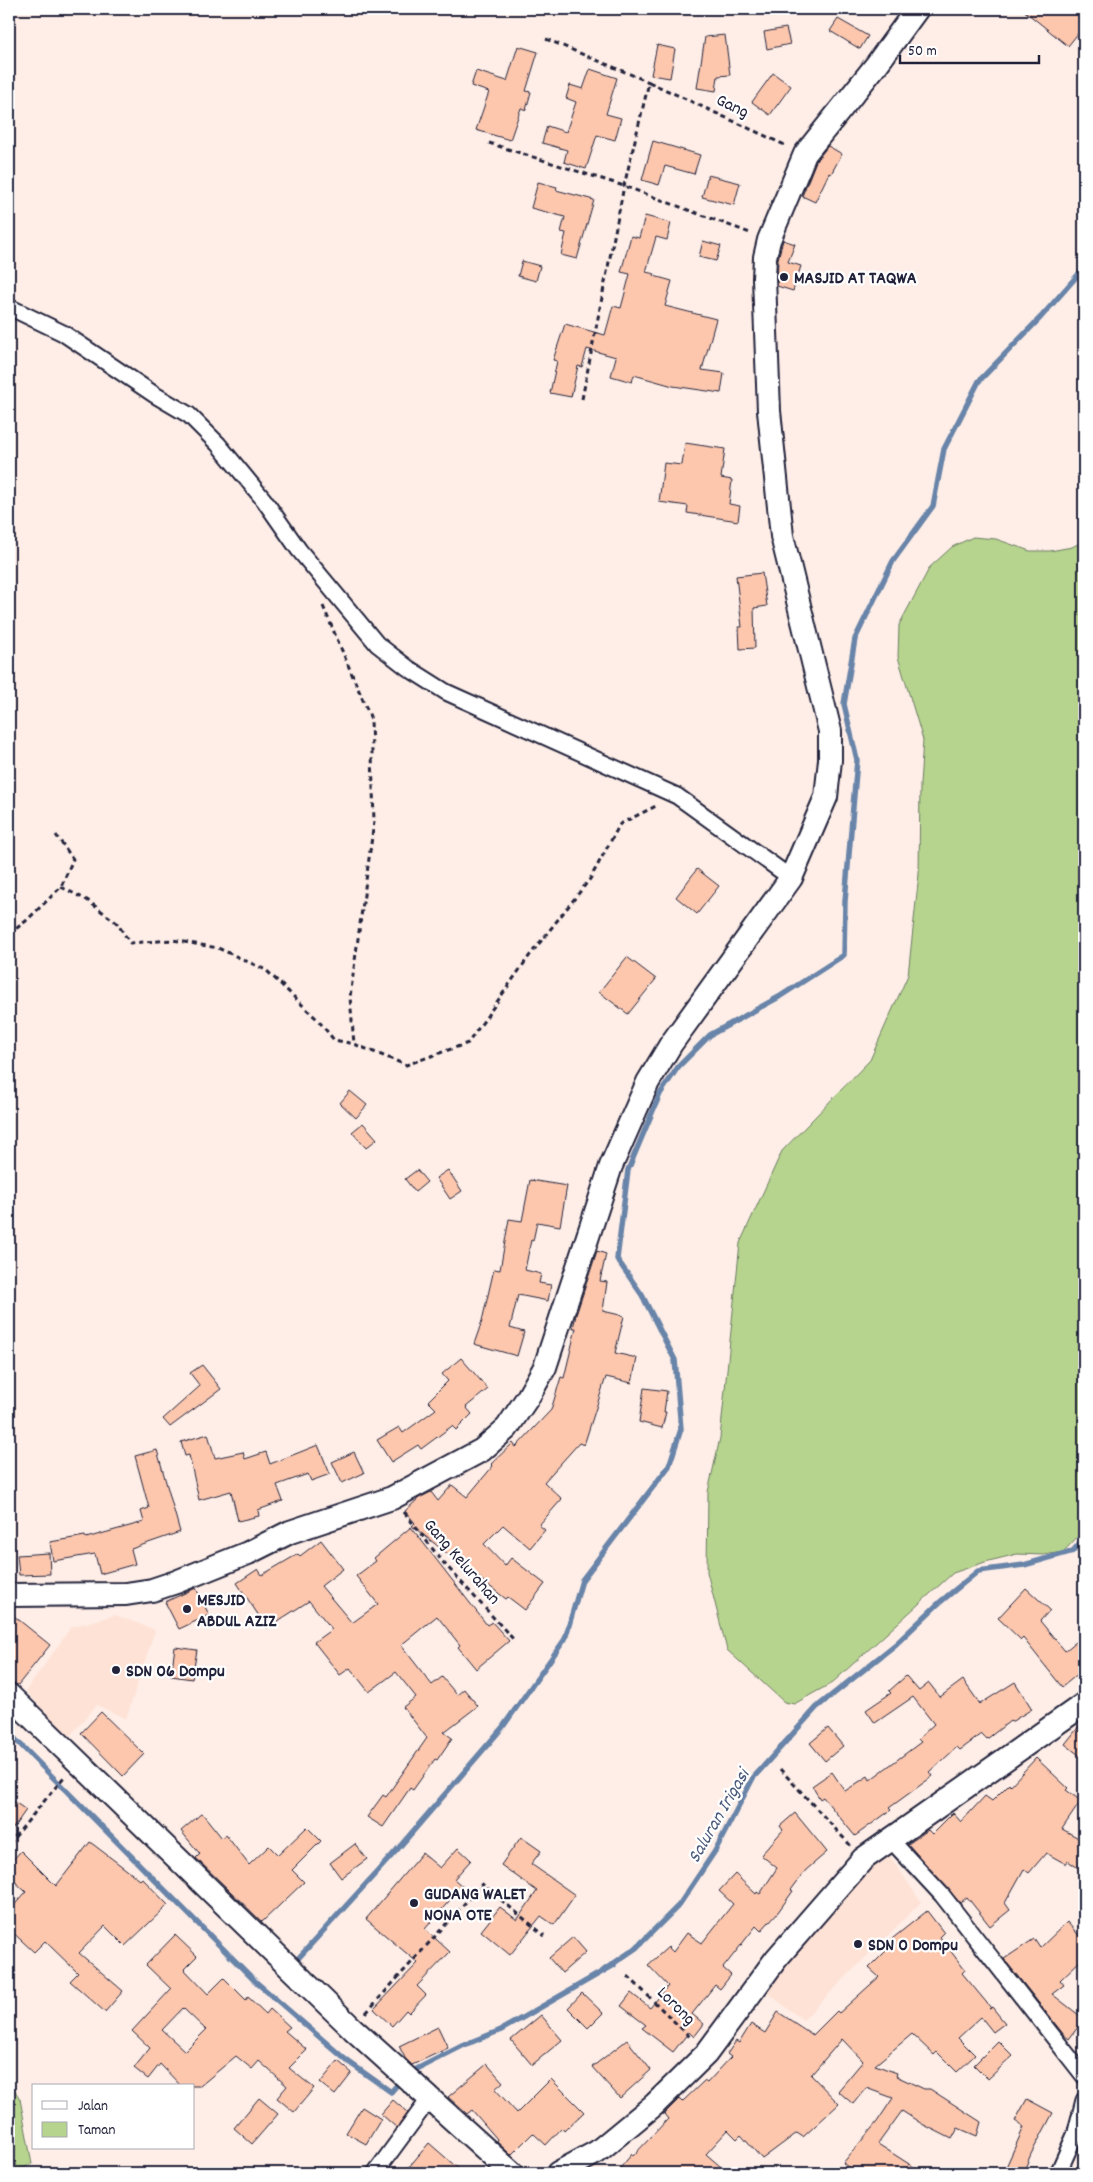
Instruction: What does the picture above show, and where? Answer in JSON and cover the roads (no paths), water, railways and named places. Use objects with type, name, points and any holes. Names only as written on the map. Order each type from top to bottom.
[{"type":"main road","points":[[9,1595],[126,1594],[152,1590],[248,1553],[290,1532],[392,1498],[482,1450],[507,1428],[528,1398],[545,1368],[612,1166],[648,1082],[671,1044],[791,878],[826,797],[830,760],[830,731],[782,536],[768,382],[764,278],[765,257],[805,154],[877,64],[917,9]]},
{"type":"main road","points":[[9,1696],[352,2029],[512,2173]]},
{"type":"main road","points":[[558,2173],[597,2152],[654,2105],[706,2054],[776,1959],[863,1859],[1084,1704]]},
{"type":"street","points":[[9,307],[63,333],[155,395],[190,415],[218,444],[264,500],[299,550],[377,644],[408,668],[446,692],[676,796],[791,878]]},
{"type":"street","points":[[890,1839],[942,1895],[1084,2076]]},
{"type":"street","points":[[375,2173],[430,2098]]},
{"type":"street","points":[[1058,2173],[1075,2135],[1084,2100]]},
{"type":"waterway","points":[[293,1964],[396,1851],[502,1728],[565,1639],[582,1580],[669,1466],[681,1429],[675,1360],[642,1295],[617,1259],[628,1170],[660,1094],[678,1067],[710,1035],[779,997],[844,955],[845,901],[857,760],[844,704],[855,639],[893,561],[933,506],[944,449],[979,381],[1041,317],[1084,268]]},
{"type":"waterway","name":"Saluran Irigasi","points":[[409,2073],[462,2046],[501,2030],[614,1965],[604,1970],[636,1948],[679,1905],[715,1851],[753,1778],[817,1707],[896,1644],[939,1603],[978,1571],[1024,1565],[1073,1551],[1084,1538]]},
{"type":"waterway","points":[[9,1733],[256,1982],[346,2060],[391,2092],[402,2079]]},
{"type":"place","name":"MASJID AT TAQWA","points":[[784,277]]},
{"type":"place","name":"MESJID ABDUL AZIZ","points":[[187,1609]]},
{"type":"place","name":"SDN 06 Dompu","points":[[116,1670]]},
{"type":"place","name":"GUDANG WALET NONA OTE","points":[[414,1903]]},
{"type":"place","name":"SDN 0 Dompu","points":[[858,1944]]}]
